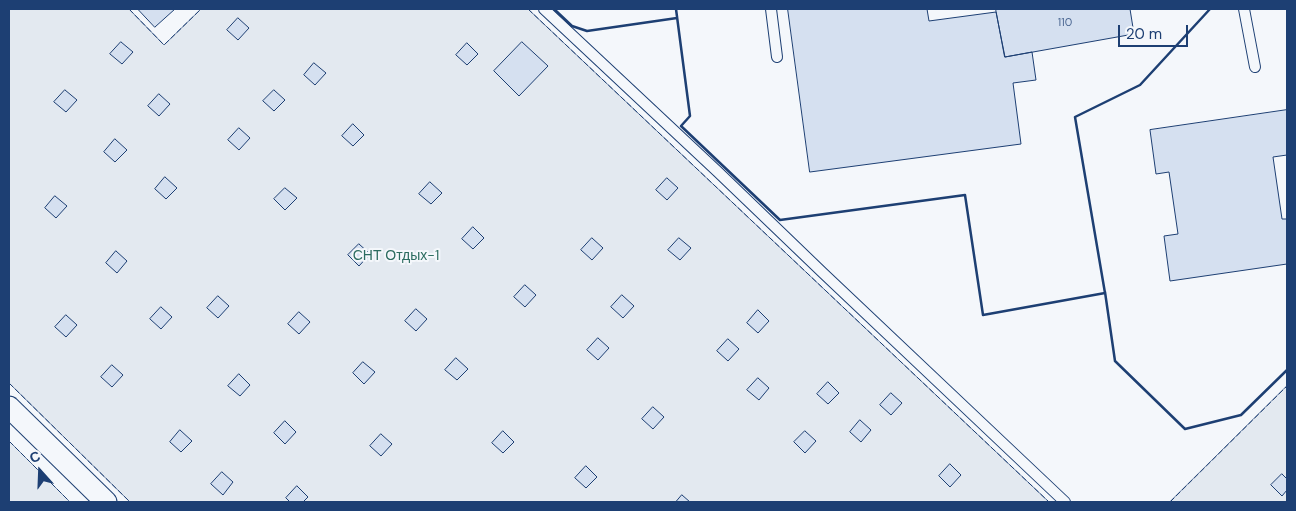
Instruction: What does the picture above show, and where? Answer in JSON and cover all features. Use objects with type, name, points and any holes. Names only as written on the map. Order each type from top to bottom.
[{"type":"street","points":[[9,407],[106,502]]},
{"type":"lane","points":[[544,9],[1065,502]]},
{"type":"lane","points":[[771,9],[777,57]]},
{"type":"lane","points":[[1244,9],[1255,67]]},
{"type":"green space","name":"СНТ Отдых-1","points":[[9,9],[129,9],[164,45],[201,9],[528,9],[1049,502],[130,502],[9,383]]},
{"type":"green space","points":[[1287,386],[1287,502],[1170,502]]},
{"type":"green space","points":[[9,441],[70,502],[9,502]]},
{"type":"building","points":[[138,9],[175,9],[155,27]]},
{"type":"building","points":[[788,9],[927,9],[929,21],[996,12],[1005,57],[1032,52],[1036,80],[1013,83],[1021,144],[810,172]]},
{"type":"building","points":[[996,9],[1130,9],[1134,34],[1005,57]]},
{"type":"building","points":[[238,18],[249,28],[238,40],[227,30]]},
{"type":"building","points":[[121,42],[133,52],[122,64],[110,54]]},
{"type":"building","points":[[522,42],[548,66],[519,96],[494,71]]},
{"type":"building","points":[[467,43],[478,54],[467,65],[456,55]]},
{"type":"building","points":[[314,63],[326,73],[315,85],[304,75]]},
{"type":"building","points":[[65,90],[77,100],[66,112],[54,102]]},
{"type":"building","points":[[274,90],[285,100],[274,111],[263,101]]},
{"type":"building","points":[[159,94],[170,104],[159,116],[148,106]]},
{"type":"building","points":[[1287,110],[1287,155],[1273,157],[1282,219],[1287,219],[1287,264],[1170,281],[1164,236],[1178,234],[1169,172],[1156,174],[1150,130]]},
{"type":"building","points":[[353,124],[364,135],[353,146],[342,136]]},
{"type":"building","points":[[239,128],[250,138],[239,150],[228,140]]},
{"type":"building","points":[[115,139],[127,150],[115,162],[104,152]]},
{"type":"building","points":[[165,177],[177,188],[166,199],[155,189]]},
{"type":"building","points":[[667,178],[678,188],[667,200],[656,190]]},
{"type":"building","points":[[430,182],[442,193],[431,204],[419,194]]},
{"type":"building","points":[[285,188],[297,198],[285,210],[274,199]]},
{"type":"building","points":[[55,196],[67,206],[56,218],[45,208]]},
{"type":"building","points":[[473,227],[484,238],[473,249],[462,239]]},
{"type":"building","points":[[592,238],[603,248],[592,260],[581,250]]},
{"type":"building","points":[[679,238],[691,248],[680,260],[668,250]]},
{"type":"building","points":[[359,244],[370,254],[359,266],[348,255]]},
{"type":"building","points":[[116,251],[127,261],[117,273],[106,263]]},
{"type":"building","points":[[525,285],[536,295],[525,307],[514,297]]},
{"type":"building","points":[[622,295],[634,306],[623,318],[611,307]]},
{"type":"building","points":[[218,296],[229,306],[218,318],[207,308]]},
{"type":"building","points":[[161,307],[172,317],[161,329],[150,319]]},
{"type":"building","points":[[416,309],[427,319],[416,331],[405,321]]},
{"type":"building","points":[[758,310],[769,321],[758,333],[747,323]]},
{"type":"building","points":[[299,312],[310,322],[299,334],[288,324]]},
{"type":"building","points":[[66,315],[77,325],[66,337],[55,327]]},
{"type":"building","points":[[598,338],[609,348],[598,360],[587,350]]},
{"type":"building","points":[[728,339],[739,349],[728,361],[717,351]]},
{"type":"building","points":[[456,358],[468,369],[457,380],[445,370]]},
{"type":"building","points":[[363,362],[375,372],[364,384],[353,373]]},
{"type":"building","points":[[112,365],[123,375],[112,387],[101,377]]},
{"type":"building","points":[[239,374],[250,385],[240,396],[228,386]]},
{"type":"building","points":[[758,378],[769,388],[759,400],[747,390]]},
{"type":"building","points":[[828,382],[839,393],[828,404],[817,394]]},
{"type":"building","points":[[891,393],[902,403],[891,415],[880,405]]},
{"type":"building","points":[[653,407],[664,417],[653,429],[642,419]]},
{"type":"building","points":[[860,420],[871,430],[861,442],[850,432]]},
{"type":"building","points":[[285,421],[296,432],[285,444],[274,433]]},
{"type":"building","points":[[180,430],[192,441],[181,452],[170,442]]},
{"type":"building","points":[[503,431],[514,442],[503,453],[492,443]]},
{"type":"building","points":[[805,431],[816,441],[805,453],[794,442]]},
{"type":"building","points":[[381,434],[392,444],[381,456],[370,446]]},
{"type":"building","points":[[950,464],[961,475],[950,487],[939,476]]},
{"type":"building","points":[[586,466],[597,477],[586,488],[575,478]]},
{"type":"building","points":[[222,472],[233,482],[223,495],[211,484]]},
{"type":"building","points":[[1282,474],[1287,479],[1287,490],[1282,496],[1271,485]]},
{"type":"building","points":[[297,486],[308,497],[303,502],[290,502],[286,498]]},
{"type":"building","points":[[682,495],[690,502],[676,502]]},
{"type":"fence","points":[[129,9],[164,45],[201,9]]},
{"type":"fence","points":[[528,9],[1049,502]]},
{"type":"fence","points":[[9,383],[130,502]]},
{"type":"fence","points":[[1170,502],[1287,386]]},
{"type":"fence","points":[[9,441],[70,502]]},
{"type":"wall","points":[[554,9],[572,26],[587,31],[677,18],[677,16]]},
{"type":"wall","points":[[676,9],[690,116],[681,126],[780,220],[965,195],[983,315],[1105,293],[1075,117],[1140,85],[1210,9]]},
{"type":"wall","points":[[1105,292],[1115,361],[1185,429],[1241,415],[1287,370]]}]
